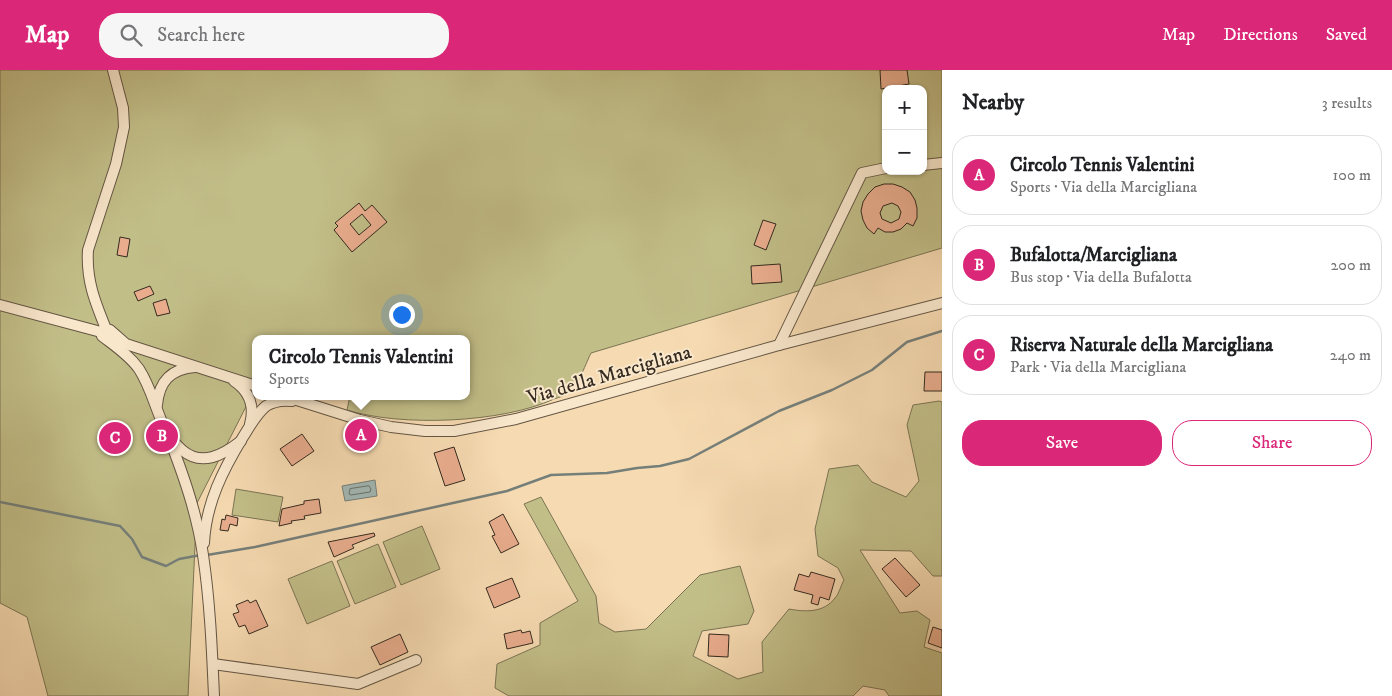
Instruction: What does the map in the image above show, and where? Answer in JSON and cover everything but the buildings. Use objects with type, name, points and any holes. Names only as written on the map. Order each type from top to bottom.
[{"type":"street","points":[[113,70],[123,108],[124,127],[116,164],[88,250],[88,279],[104,331],[102,336],[128,357],[139,369],[149,387],[184,476],[203,555],[214,696]]},
{"type":"street","points":[[927,165],[942,164]]},
{"type":"street","points":[[779,345],[862,173],[882,169]]},
{"type":"street","name":"Via della Marcigliana","points":[[295,400],[391,428],[454,431],[516,419],[779,345],[942,303]]},
{"type":"street","points":[[0,304],[112,332],[124,343],[252,385]]},
{"type":"street","points":[[157,408],[160,390],[168,378],[184,368],[201,367]]},
{"type":"street","points":[[229,377],[242,387],[249,397],[252,412],[249,428]]},
{"type":"street","points":[[203,555],[205,528],[210,503],[224,470],[249,428],[259,413],[272,403],[285,401],[300,402]]},
{"type":"street","points":[[168,435],[184,452],[201,459],[223,454],[241,441]]},
{"type":"street","points":[[213,664],[358,684],[416,660]]},
{"type":"shaded area","points":[[0,70],[942,70],[942,248],[591,353],[577,384],[568,394],[532,407],[480,418],[423,420],[395,419],[369,415],[347,410],[349,400],[470,400],[470,335],[252,335],[252,395],[197,503],[188,696],[48,696],[27,617],[0,603]]},
{"type":"shaded area","points":[[942,402],[942,576],[933,576],[911,551],[860,550],[900,613],[917,611],[930,620],[924,647],[942,653],[942,696],[889,696],[885,690],[863,686],[853,696],[509,696],[495,688],[497,664],[540,645],[540,623],[578,601],[524,504],[541,497],[596,596],[599,623],[615,632],[646,629],[700,575],[740,566],[754,611],[748,624],[702,631],[693,656],[738,679],[763,672],[762,642],[789,609],[808,611],[820,609],[831,603],[844,580],[838,568],[818,556],[815,529],[829,469],[858,465],[872,482],[906,497],[919,481],[907,425],[913,405]]},
{"type":"shaded area","points":[[236,489],[283,497],[278,522],[232,515]]},
{"type":"shaded area","points":[[422,526],[440,569],[401,585],[383,542]]},
{"type":"shaded area","points":[[378,544],[396,587],[355,604],[337,561]]},
{"type":"shaded area","points":[[332,561],[350,606],[307,624],[288,579]]},
{"type":"water","points":[[375,480],[377,496],[345,501],[342,486]]},
{"type":"waterway","points":[[207,555],[255,547],[507,491],[551,475],[607,473],[660,466],[689,459],[779,411],[832,390],[872,370],[907,342],[942,331]]},
{"type":"waterway","points":[[0,502],[120,526],[132,539],[142,557],[166,566],[179,559],[201,555]]},
{"type":"place","name":"Circolo Tennis Valentini","points":[[361,435]]},
{"type":"place","name":"Bufalotta/Marcigliana","points":[[162,436]]},
{"type":"place","name":"Riserva Naturale della Marcigliana","points":[[115,438]]}]
